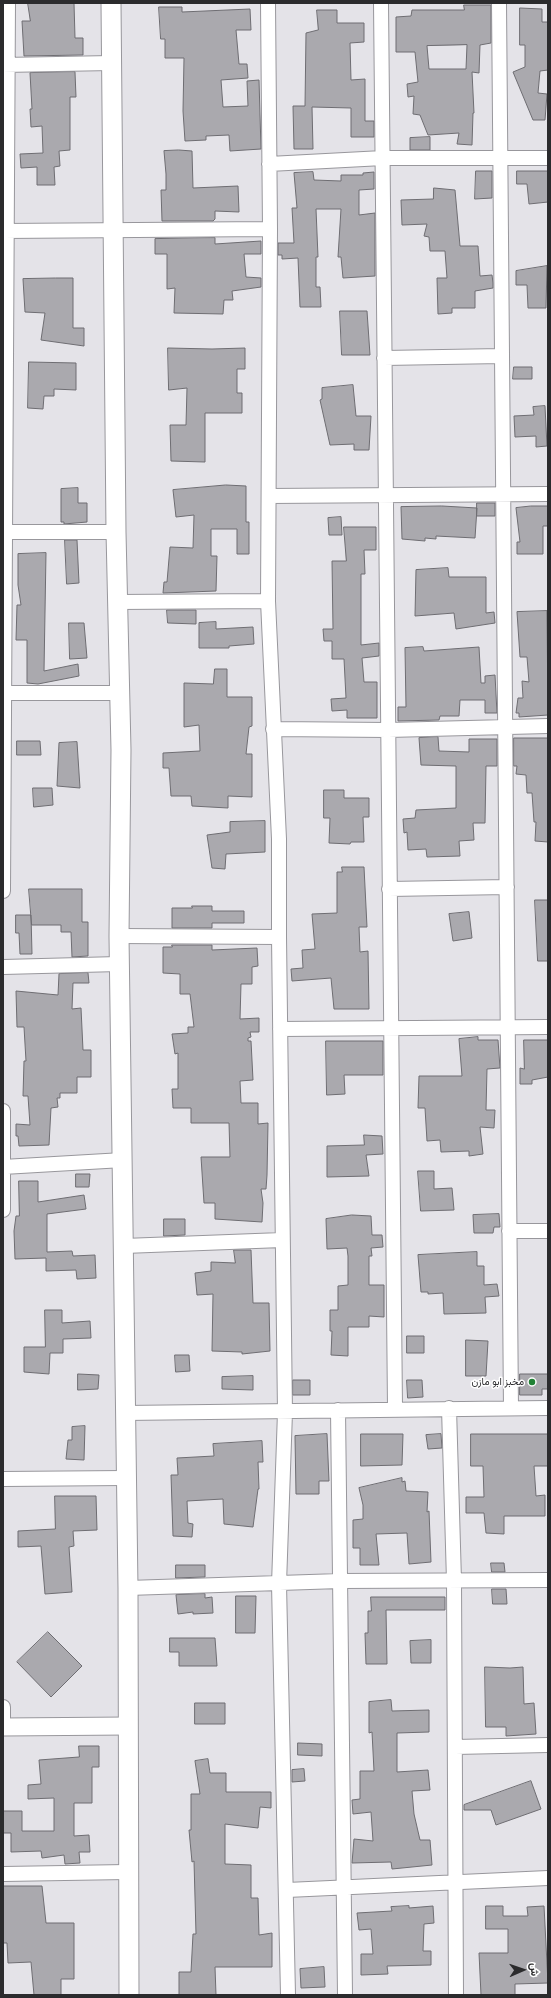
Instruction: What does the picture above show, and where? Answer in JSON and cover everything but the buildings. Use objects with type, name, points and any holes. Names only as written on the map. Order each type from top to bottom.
[{"type":"main road","points":[[111,3],[116,532],[121,798],[119,964],[124,1246],[124,1412],[128,1588],[127,1872],[129,1995]]},
{"type":"street","points":[[3,891],[6,65],[8,3]]},
{"type":"street","points":[[268,3],[270,229],[268,601],[279,839],[278,937],[285,1412],[279,1584],[287,1890],[288,1995]]},
{"type":"street","points":[[381,3],[395,1408]]},
{"type":"street","points":[[499,3],[511,1408]]},
{"type":"street","points":[[6,65],[112,62]]},
{"type":"street","points":[[269,164],[383,158],[548,158]]},
{"type":"street","points":[[6,231],[270,229]]},
{"type":"street","points":[[384,358],[502,356]]},
{"type":"street","points":[[269,496],[548,494]]},
{"type":"street","points":[[4,532],[116,532]]},
{"type":"street","points":[[117,602],[268,601]]},
{"type":"street","points":[[4,693],[119,693]]},
{"type":"street","points":[[273,729],[388,730],[548,726]]},
{"type":"street","points":[[389,889],[507,887]]},
{"type":"street","points":[[119,936],[278,937]]},
{"type":"street","points":[[3,967],[119,964]]},
{"type":"street","points":[[280,1029],[548,1027]]},
{"type":"street","points":[[3,1111],[3,1210]]},
{"type":"street","points":[[3,1166],[123,1160]]},
{"type":"street","points":[[509,1231],[548,1231]]},
{"type":"street","points":[[124,1246],[282,1240]]},
{"type":"street","points":[[124,1412],[285,1412],[395,1408],[548,1408]]},
{"type":"street","points":[[449,1408],[454,1581],[456,1995]]},
{"type":"street","points":[[338,1410],[345,1995]]},
{"type":"street","points":[[3,1479],[125,1478]]},
{"type":"street","points":[[128,1588],[340,1581],[548,1580]]},
{"type":"street","points":[[3,1707],[3,1727],[128,1726]]},
{"type":"street","points":[[455,1747],[548,1745]]},
{"type":"street","points":[[3,1874],[127,1872]]},
{"type":"street","points":[[287,1890],[455,1881],[548,1878]]},
{"type":"place","name":"مخبز ابو مازن","points":[[532,1382]]}]
